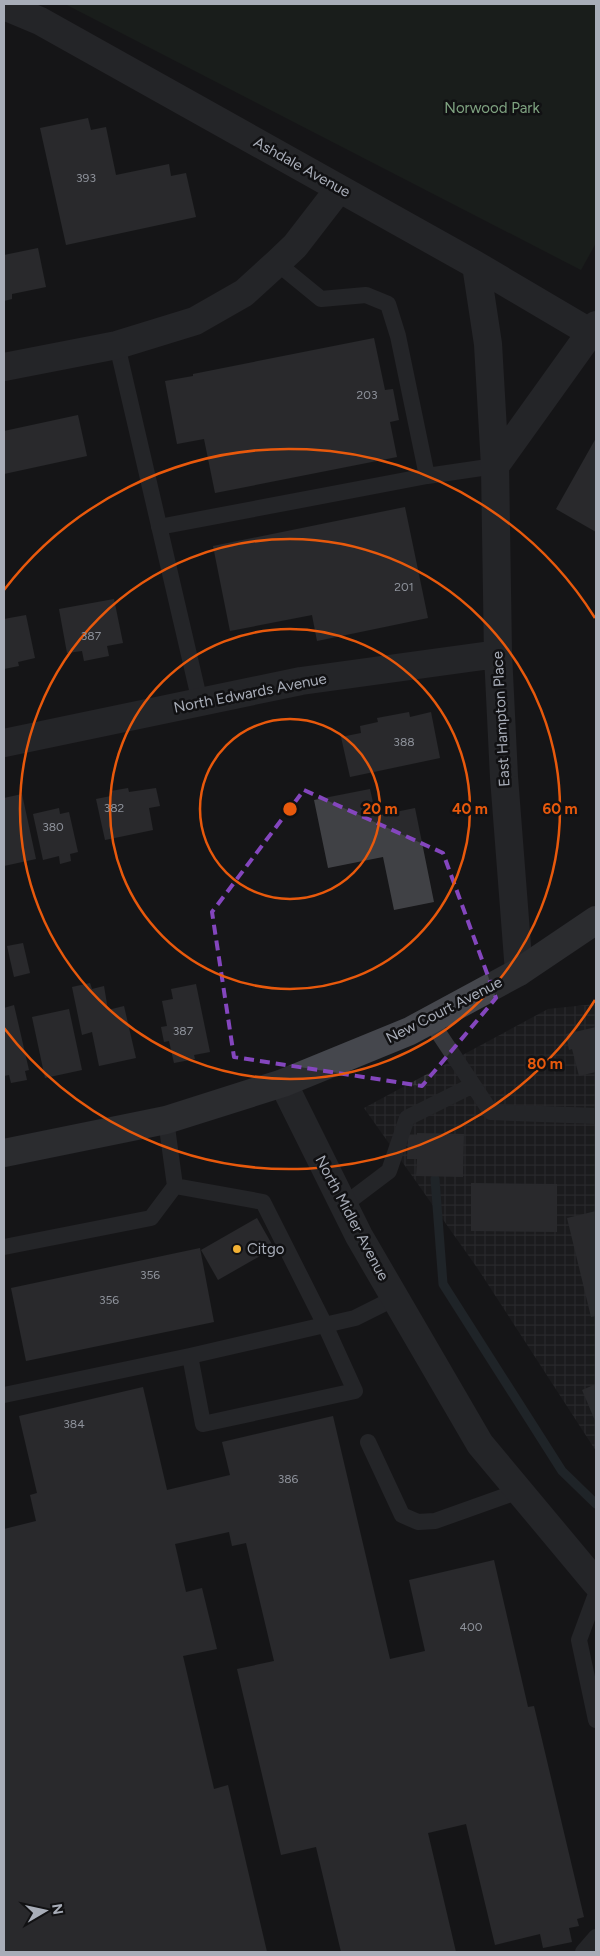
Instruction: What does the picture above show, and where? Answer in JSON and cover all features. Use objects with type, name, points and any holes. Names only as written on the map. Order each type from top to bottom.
[{"type":"main road","name":"New Court Avenue","points":[[283,1083],[410,1031],[519,972],[596,920]]},
{"type":"main road","points":[[4,1153],[166,1120],[283,1083]]},
{"type":"street","name":"Ashdale Avenue","points":[[4,6],[40,21],[595,331]]},
{"type":"street","points":[[4,367],[117,345],[195,320],[244,293],[295,246],[340,189]]},
{"type":"street","name":"East Hampton Place","points":[[476,265],[488,344],[495,466],[498,654],[504,777],[519,972]]},
{"type":"street","points":[[495,466],[595,331]]},
{"type":"street","name":"North Edwards Avenue","points":[[4,743],[301,681],[498,654]]},
{"type":"street","name":"North Midler Avenue","points":[[283,1083],[359,1236],[480,1444],[596,1583]]},
{"type":"lane","points":[[277,263],[321,299],[366,295],[388,304],[398,336],[427,476]]},
{"type":"lane","points":[[117,345],[200,702]]},
{"type":"lane","points":[[159,527],[427,476],[495,466]]},
{"type":"lane","points":[[430,1020],[491,1112],[596,1116]]},
{"type":"lane","points":[[344,1205],[389,1171],[407,1118],[473,1085]]},
{"type":"lane","points":[[4,1247],[151,1218],[175,1186],[166,1120]]},
{"type":"lane","points":[[175,1186],[263,1202],[325,1325],[355,1391],[203,1424],[190,1356]]},
{"type":"lane","points":[[4,1395],[190,1356],[355,1318],[395,1298]]},
{"type":"lane","points":[[368,1442],[402,1515],[418,1522],[435,1521],[519,1490]]},
{"type":"lane","points":[[596,1594],[580,1640],[596,1720]]},
{"type":"lane","points":[[583,1952],[596,1936]]},
{"type":"highlighted area","points":[[304,790],[443,853],[496,998],[422,1086],[234,1057],[212,912]]},
{"type":"shaded area","points":[[596,1004],[596,1451],[478,1269],[364,1108],[548,1009]]},
{"type":"green space","name":"Norwood Park","points":[[65,4],[596,4],[596,243],[581,270]]},
{"type":"building","points":[[88,118],[91,130],[106,127],[116,175],[169,164],[171,176],[186,173],[196,217],[66,245],[40,128]]},
{"type":"building","points":[[38,248],[46,287],[12,294],[12,299],[4,301],[4,255]]},
{"type":"building","points":[[374,338],[385,390],[393,389],[399,420],[390,422],[397,457],[215,493],[204,439],[177,444],[165,381]]},
{"type":"building","points":[[78,415],[87,456],[4,474],[4,431]]},
{"type":"building","points":[[596,438],[596,532],[556,509]]},
{"type":"building","points":[[405,507],[428,618],[317,641],[312,615],[230,631],[213,546]]},
{"type":"building","points":[[114,599],[123,643],[107,646],[109,656],[84,661],[82,651],[67,653],[59,609]]},
{"type":"building","points":[[26,615],[35,658],[18,662],[19,666],[4,669],[4,619]]},
{"type":"building","points":[[409,712],[410,717],[431,712],[440,758],[350,777],[341,737],[361,733],[360,726],[378,722],[377,718]]},
{"type":"building","points":[[128,788],[129,792],[156,788],[160,806],[149,808],[153,830],[105,840],[96,799],[111,796],[111,791]]},
{"type":"building","points":[[370,789],[376,816],[415,808],[434,902],[394,910],[383,857],[328,868],[314,800]]},
{"type":"building","points":[[22,794],[36,859],[4,866],[4,798]]},
{"type":"building","points":[[59,808],[60,814],[69,812],[78,852],[70,854],[71,861],[60,864],[59,856],[43,860],[33,814]]},
{"type":"building","points":[[23,943],[30,973],[14,977],[7,946]]},
{"type":"building","points":[[90,983],[92,989],[104,986],[108,1010],[124,1006],[136,1058],[99,1066],[92,1032],[82,1035],[72,987]]},
{"type":"building","points":[[196,984],[210,1052],[194,1055],[195,1059],[174,1063],[169,1041],[164,1042],[161,1027],[167,1026],[162,1001],[173,999],[171,989]]},
{"type":"building","points":[[14,1005],[29,1070],[25,1071],[27,1080],[11,1083],[9,1075],[4,1076],[4,1008]]},
{"type":"building","points":[[69,1009],[82,1070],[45,1078],[32,1017]]},
{"type":"building","points":[[596,1027],[596,1072],[579,1076],[572,1049],[569,1050],[566,1034]]},
{"type":"building","points":[[417,1133],[464,1134],[463,1177],[416,1176],[417,1159],[407,1159],[408,1135],[417,1135]]},
{"type":"building","points":[[471,1183],[557,1184],[557,1232],[471,1231]]},
{"type":"building","points":[[596,1211],[596,1316],[591,1317],[567,1218]]},
{"type":"building","name":"Citgo","points":[[257,1218],[274,1248],[218,1280],[201,1250]]},
{"type":"building","points":[[200,1248],[214,1322],[26,1361],[11,1288]]},
{"type":"building","points":[[596,1384],[596,1423],[582,1390]]},
{"type":"building","points":[[143,1387],[167,1490],[230,1475],[222,1442],[333,1416],[390,1659],[425,1651],[409,1580],[494,1560],[528,1707],[534,1706],[584,1917],[577,1919],[579,1926],[569,1928],[572,1942],[543,1948],[540,1934],[495,1945],[466,1824],[428,1833],[456,1952],[341,1952],[316,1847],[281,1855],[237,1669],[274,1661],[246,1543],[232,1546],[229,1532],[175,1544],[186,1592],[202,1588],[217,1649],[183,1656],[214,1789],[228,1785],[267,1952],[4,1952],[4,1529],[36,1521],[30,1495],[37,1493],[19,1416]]},
{"type":"waterway","points":[[435,1179],[443,1284],[562,1471],[596,1504]]},
{"type":"place","name":"Citgo","points":[[237,1249]]}]
